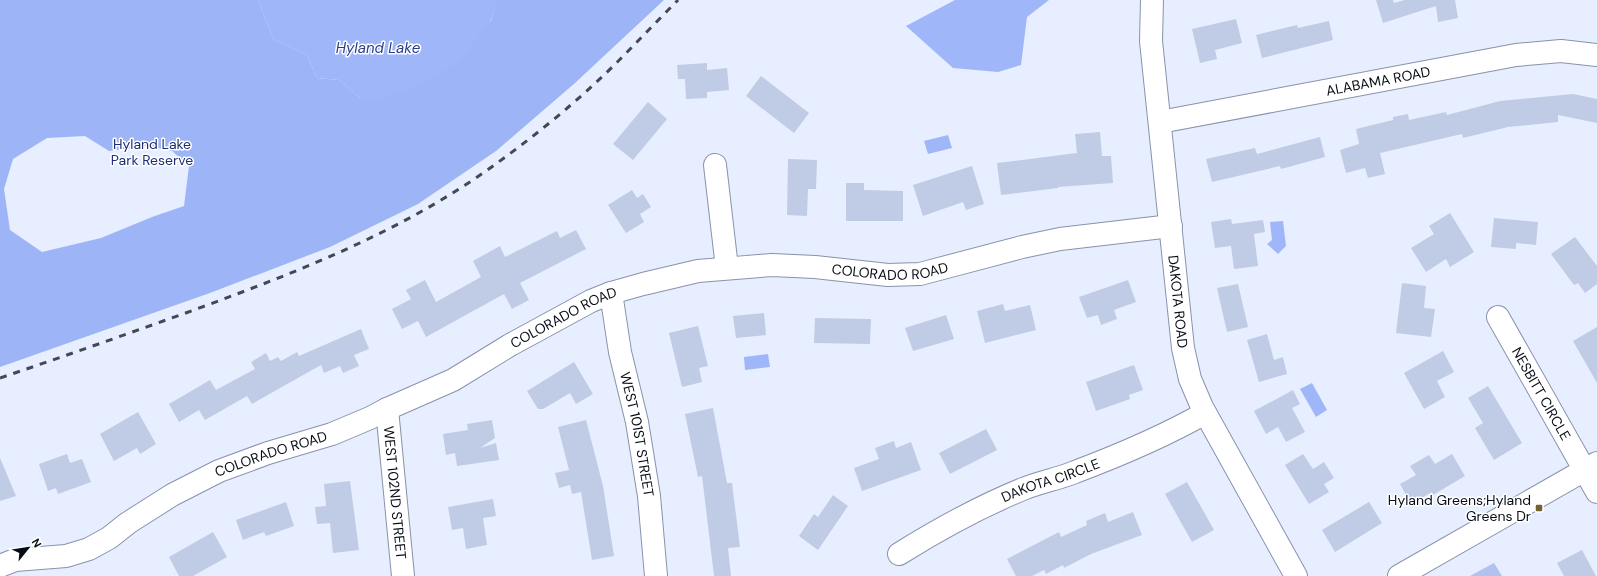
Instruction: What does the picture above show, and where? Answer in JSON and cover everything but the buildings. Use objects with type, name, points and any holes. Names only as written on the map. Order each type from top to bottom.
[{"type":"street","name":"DAKOTA ROAD","points":[[1152,0],[1151,41],[1183,348],[1190,379],[1205,413],[1296,576]]},
{"type":"street","name":"ALABAMA ROAD","points":[[1160,122],[1516,55],[1560,52],[1597,55]]},
{"type":"street","points":[[715,165],[728,268]]},
{"type":"street","name":"COLORADO ROAD","points":[[0,566],[15,560],[66,556],[89,550],[172,495],[219,471],[268,453],[332,434],[370,418],[453,380],[510,345],[591,302],[643,284],[698,271],[779,266],[815,267],[888,275],[920,274],[1022,247],[1060,239],[1171,226]]},
{"type":"street","name":"WEST 101ST STREET","points":[[611,294],[620,352],[638,422],[649,496],[656,576]]},
{"type":"street","name":"NESBITT CIRCLE","points":[[1498,317],[1591,466],[1597,492]]},
{"type":"street","name":"WEST 102ND STREET","points":[[387,409],[403,576]]},
{"type":"street","name":"DAKOTA CIRCLE","points":[[899,554],[977,509],[1025,489],[1074,473],[1129,451],[1182,426],[1205,413]]},
{"type":"street","points":[[1399,576],[1591,466]]},
{"type":"shaded area","name":"Hyland Lake Park Reserve","points":[[0,0],[258,0],[273,39],[307,55],[317,78],[339,80],[360,98],[491,21],[497,0],[664,0],[575,83],[496,151],[418,204],[330,247],[210,293],[0,367]],"holes":[[[85,136],[109,151],[150,146],[172,151],[189,166],[184,206],[152,217],[101,238],[42,252],[10,230],[4,189],[13,159],[47,138]]]},
{"type":"shaded area","points":[[1494,563],[1502,576],[1470,576]]},
{"type":"water","name":"Hyland Lake","points":[[258,0],[497,0],[497,2],[491,20],[461,60],[421,85],[374,101],[360,98],[339,80],[317,78],[307,55],[273,39]]},
{"type":"water","points":[[955,0],[1049,0],[1027,17],[1021,65],[998,72],[953,68],[906,26]]},
{"type":"water","points":[[948,135],[952,148],[928,154],[924,141]]},
{"type":"water","points":[[1283,221],[1286,246],[1278,254],[1267,244],[1272,240],[1270,222]]},
{"type":"water","points":[[768,354],[770,367],[745,370],[744,357]]},
{"type":"water","points":[[1312,383],[1327,410],[1316,417],[1300,389]]},
{"type":"railway","points":[[0,378],[232,296],[345,250],[417,214],[452,194],[517,149],[603,76],[678,0]]},
{"type":"place","name":"Hyland Greens;Hyland Greens Dr","points":[[1539,508]]}]
